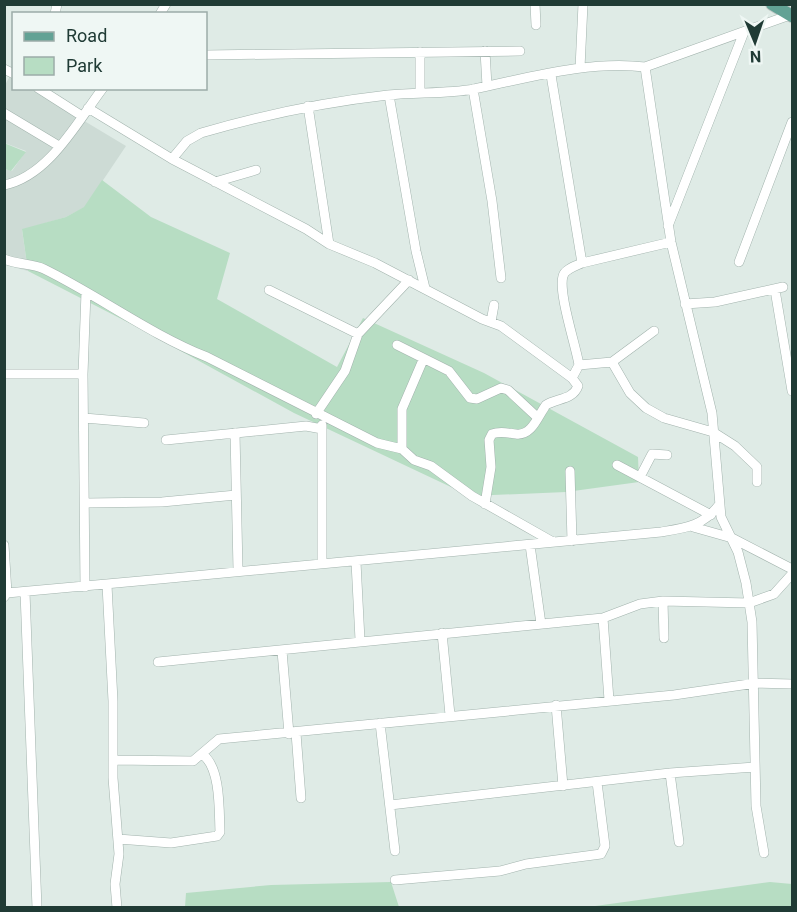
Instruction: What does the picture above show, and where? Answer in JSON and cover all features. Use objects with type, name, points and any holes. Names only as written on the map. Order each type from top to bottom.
[{"type":"main road","points":[[772,4],[791,11]]},
{"type":"street","points":[[535,4],[536,25]]},
{"type":"street","points":[[580,68],[583,4]]},
{"type":"street","points":[[172,159],[187,141],[201,132],[308,106],[389,95],[473,89],[580,68],[628,65],[645,67],[744,32],[791,11]]},
{"type":"street","points":[[668,226],[744,32]]},
{"type":"street","points":[[485,51],[486,86]]},
{"type":"street","points":[[207,55],[520,51]]},
{"type":"street","points":[[420,52],[420,93]]},
{"type":"street","points":[[645,67],[671,242],[708,386],[719,505],[724,525],[732,538],[742,564],[749,603],[758,828],[765,853]]},
{"type":"street","points":[[551,75],[582,263]]},
{"type":"street","points":[[473,89],[496,229],[501,278]]},
{"type":"street","points":[[42,90],[306,228],[329,244],[426,288],[491,322],[537,351],[572,378],[578,386],[576,392],[570,397],[546,405],[534,425],[519,435],[499,432],[492,434],[489,440],[491,467],[485,504]]},
{"type":"street","points":[[4,185],[32,174],[59,146],[102,90]]},
{"type":"street","points":[[389,95],[416,251],[426,288]]},
{"type":"street","points":[[308,106],[329,244]]},
{"type":"street","points":[[4,113],[59,146]]},
{"type":"street","points":[[739,262],[792,122]]},
{"type":"street","points":[[215,182],[256,170]]},
{"type":"street","points":[[572,378],[579,365],[567,317],[562,277],[567,270],[582,263],[671,242]]},
{"type":"street","points":[[4,259],[42,267],[184,348],[207,357],[377,443],[402,450],[414,460],[431,466],[485,504],[554,543]]},
{"type":"street","points":[[322,563],[322,429],[320,416],[345,371],[358,334],[409,280]]},
{"type":"street","points":[[686,304],[715,302],[779,289],[792,391]]},
{"type":"street","points":[[269,290],[358,334]]},
{"type":"street","points":[[85,587],[83,374],[86,292]]},
{"type":"street","points":[[491,322],[494,305]]},
{"type":"street","points":[[579,365],[612,362],[654,331]]},
{"type":"street","points":[[397,345],[423,360],[449,370],[471,398],[477,399],[501,388],[507,390],[537,417]]},
{"type":"street","points":[[402,450],[402,409],[423,360]]},
{"type":"street","points":[[612,362],[630,393],[646,408],[664,418],[713,432],[752,460],[757,467],[757,482]]},
{"type":"street","points":[[4,374],[83,374]]},
{"type":"street","points":[[84,418],[144,423]]},
{"type":"street","points":[[166,440],[306,426],[322,429]]},
{"type":"street","points":[[235,433],[238,570]]},
{"type":"street","points":[[640,477],[652,454],[667,454]]},
{"type":"street","points":[[617,465],[711,515]]},
{"type":"street","points":[[570,471],[572,541]]},
{"type":"street","points":[[86,503],[162,502],[236,495]]},
{"type":"street","points":[[693,526],[711,515],[719,505]]},
{"type":"street","points":[[4,545],[6,595],[238,570],[356,562],[554,543],[693,526],[732,538],[792,572],[768,598],[749,603],[663,601],[640,604],[603,618],[360,640],[282,651],[158,662]]},
{"type":"street","points":[[530,545],[541,624]]},
{"type":"street","points":[[356,562],[360,640]]},
{"type":"street","points":[[107,585],[118,839],[117,908]]},
{"type":"street","points":[[25,592],[38,908]]},
{"type":"street","points":[[663,601],[664,638]]},
{"type":"street","points":[[603,618],[609,700]]},
{"type":"street","points":[[442,633],[450,715]]},
{"type":"street","points":[[282,651],[301,798]]},
{"type":"street","points":[[113,760],[193,761],[203,755],[219,739],[609,700],[751,685],[761,682],[792,684]]},
{"type":"street","points":[[556,705],[563,786]]},
{"type":"street","points":[[380,723],[395,851]]},
{"type":"street","points":[[118,839],[171,843],[217,836],[220,832],[218,790],[209,760],[203,755]]},
{"type":"street","points":[[390,805],[670,773],[755,767]]},
{"type":"street","points":[[670,773],[680,842]]},
{"type":"street","points":[[395,880],[500,871],[526,864],[601,854],[605,846],[597,782]]},
{"type":"shaded area","points":[[10,76],[12,90],[33,90],[126,146],[85,207],[66,217],[22,230],[28,271],[5,265],[5,169],[12,171],[26,151],[5,143],[5,85]]},
{"type":"green space","points":[[4,143],[26,152],[11,171],[5,169]]},
{"type":"green space","points":[[102,180],[151,217],[230,253],[217,299],[337,367],[363,318],[484,373],[638,457],[639,482],[566,492],[470,496],[294,413],[139,328],[28,271],[22,229],[66,217],[84,207]]},
{"type":"green space","points":[[391,882],[399,907],[185,907],[186,893],[271,885]]},
{"type":"green space","points":[[770,882],[792,884],[792,907],[588,907]]}]
